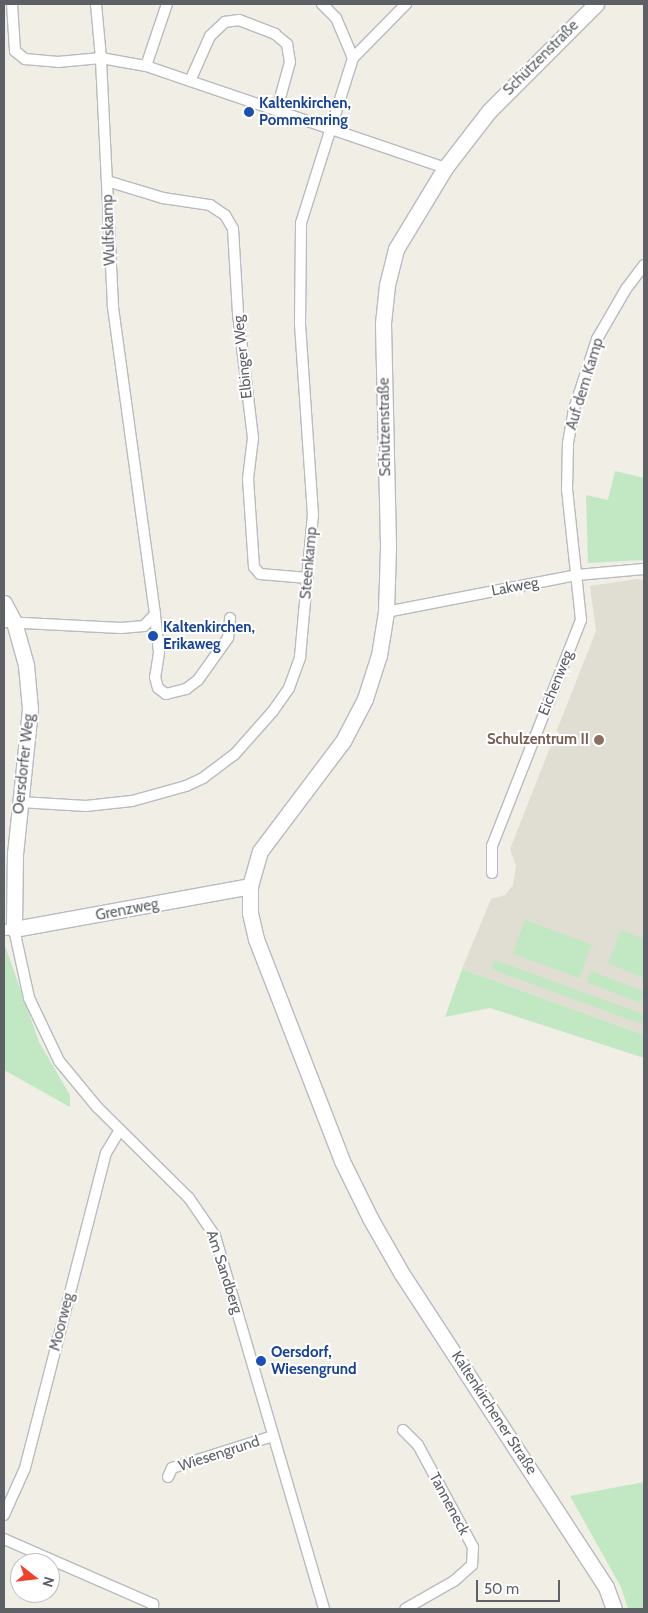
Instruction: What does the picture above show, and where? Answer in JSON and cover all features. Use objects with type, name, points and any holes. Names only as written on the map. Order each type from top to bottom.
[{"type":"main road","name":"Schützenstraße","points":[[250,886],[260,851],[343,741],[365,699],[380,655],[386,612],[388,548],[383,324],[386,285],[396,249],[445,168],[489,111],[596,4]]},
{"type":"main road","name":"Oersdorfer Weg","points":[[4,603],[9,622],[26,665],[30,709],[9,930]]},
{"type":"main road","name":"Grenzweg","points":[[9,930],[250,886]]},
{"type":"main road","name":"Kaltenkirchener Straße","points":[[250,886],[250,913],[256,939],[342,1161],[370,1218],[402,1274],[606,1588],[614,1609]]},
{"type":"street","points":[[12,4],[15,51],[25,59],[58,62],[101,58],[146,66],[277,109],[445,168]]},
{"type":"street","name":"Wulfskamp","points":[[96,4],[101,58],[113,306],[155,614],[159,653],[155,676],[158,688],[166,694],[186,689],[198,680],[228,638],[230,618]]},
{"type":"street","points":[[146,66],[167,4]]},
{"type":"street","points":[[322,4],[336,18],[353,58],[406,4]]},
{"type":"street","points":[[190,81],[210,36],[225,22],[239,20],[275,34],[287,44],[290,62],[277,109]]},
{"type":"street","name":"Steenkamp","points":[[20,802],[86,806],[157,796],[203,778],[234,755],[273,711],[289,688],[300,657],[313,515],[300,323],[301,223],[329,128],[353,58]]},
{"type":"street","name":"Elbinger Weg","points":[[107,181],[163,198],[210,205],[225,215],[233,229],[238,314],[253,438],[248,479],[254,567],[260,574],[308,578]]},
{"type":"street","name":"Auf dem Kamp","points":[[576,575],[566,490],[568,442],[574,409],[597,339],[626,289],[644,265]]},
{"type":"street","name":"Lakweg","points":[[386,612],[576,575],[644,569]]},
{"type":"street","name":"Eichenweg","points":[[492,873],[492,846],[581,620],[576,575]]},
{"type":"street","points":[[9,622],[121,628],[144,626],[155,614]]},
{"type":"street","name":"Am Sandberg","points":[[9,930],[29,998],[59,1061],[120,1130],[189,1198],[215,1236],[324,1609]]},
{"type":"street","name":"Moorweg","points":[[4,1515],[25,1468],[106,1153],[120,1130]]},
{"type":"street","name":"Tanneneck","points":[[403,1430],[418,1444],[473,1546],[472,1565],[454,1581],[405,1609]]},
{"type":"street","name":"Wiesengrund","points":[[168,1477],[172,1468],[273,1436]]},
{"type":"street","points":[[4,1539],[153,1604],[153,1609]]},
{"type":"shaded area","name":"Schulzentrum II","points":[[637,579],[644,580],[644,1035],[462,969],[491,899],[505,895],[513,885],[516,866],[510,849],[596,631],[590,586]]},
{"type":"green space","points":[[615,471],[644,478],[644,560],[588,563],[586,495],[608,500]]},
{"type":"green space","points":[[525,920],[592,944],[579,978],[513,954]]},
{"type":"green space","points":[[621,930],[644,939],[644,978],[608,963]]},
{"type":"green space","points":[[4,943],[39,1042],[70,1095],[70,1107],[4,1070]]},
{"type":"green space","points":[[495,960],[644,1014],[641,1024],[492,969]]},
{"type":"green space","points":[[462,969],[644,1035],[644,1058],[490,1008],[445,1017]]},
{"type":"green space","points":[[591,971],[644,991],[640,1003],[587,982]]},
{"type":"green space","points":[[644,1482],[644,1609],[628,1609],[621,1587],[570,1496]]},
{"type":"place","name":"Kaltenkirchen, Pommernring","points":[[249,112]]},
{"type":"place","name":"Kaltenkirchen, Erikaweg","points":[[153,636]]},
{"type":"place","name":"Schulzentrum II","points":[[599,740]]},
{"type":"place","name":"Oersdorf, Wiesengrund","points":[[261,1361]]}]
